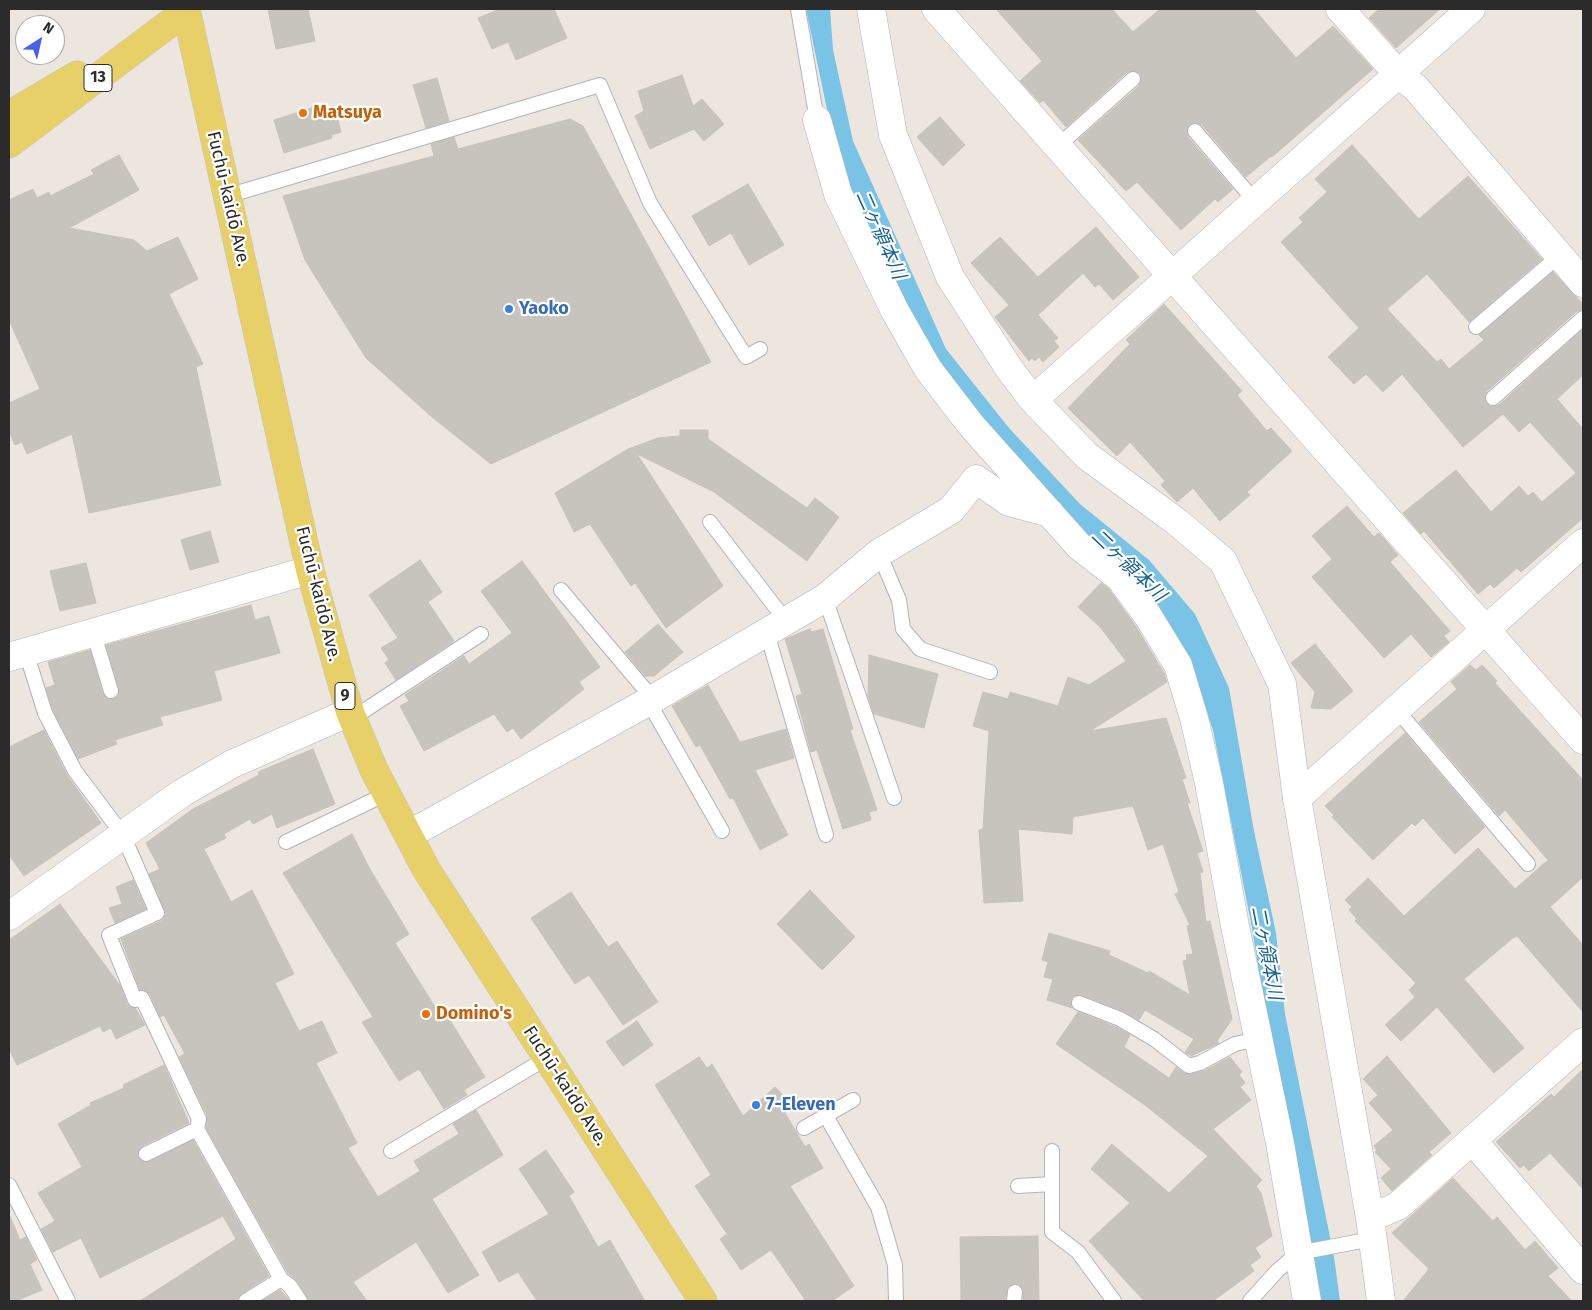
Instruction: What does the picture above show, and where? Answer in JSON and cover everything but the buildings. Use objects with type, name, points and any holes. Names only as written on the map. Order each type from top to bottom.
[{"type":"main road","name":"13","points":[[9,115],[186,10]]},
{"type":"main road","name":"13","points":[[9,144],[186,10]]},
{"type":"main road","name":"Fuchū-kaidō Ave.","points":[[186,10],[310,570],[351,715],[374,770],[410,834],[426,869],[703,1301]]},
{"type":"street","points":[[871,9],[893,135],[950,277],[1010,370],[1033,400],[1086,456],[1177,522],[1223,561],[1282,684],[1297,798],[1371,1228],[1381,1301]]},
{"type":"street","points":[[936,9],[1059,145],[1485,631],[1583,740]]},
{"type":"street","points":[[1340,9],[1398,74],[1416,88],[1583,283]]},
{"type":"street","points":[[1033,400],[1254,200],[1471,9]]},
{"type":"street","points":[[817,120],[838,194],[895,311],[928,369],[971,425],[1079,546],[1120,578],[1148,616],[1178,665],[1194,718],[1209,783],[1280,1143],[1307,1301]]},
{"type":"street","points":[[410,834],[651,700],[825,598],[879,553],[951,510],[976,479],[1009,502],[1050,513]]},
{"type":"street","points":[[1297,798],[1583,543]]},
{"type":"street","points":[[17,654],[310,570]]},
{"type":"street","points":[[9,916],[182,793],[232,764],[351,715]]},
{"type":"street","points":[[1371,1228],[1583,1042]]},
{"type":"street","points":[[1473,1140],[1583,1270]]},
{"type":"lane","points":[[798,9],[817,120]]},
{"type":"lane","points":[[1059,145],[1133,79]]},
{"type":"lane","points":[[227,196],[600,85],[650,203],[746,357],[760,349]]},
{"type":"lane","points":[[1195,132],[1254,200]]},
{"type":"lane","points":[[1476,328],[1560,256]]},
{"type":"lane","points":[[1493,398],[1583,318]]},
{"type":"lane","points":[[710,522],[776,627],[826,835]]},
{"type":"lane","points":[[879,553],[899,600],[903,629],[920,649],[990,672]]},
{"type":"lane","points":[[561,590],[651,700],[722,831]]},
{"type":"lane","points":[[825,598],[894,798]]},
{"type":"lane","points":[[93,631],[111,691]]},
{"type":"lane","points":[[351,715],[481,634]]},
{"type":"lane","points":[[17,654],[75,771],[123,835],[157,913],[109,935],[135,1000],[142,998],[200,1119],[196,1129],[146,1154]]},
{"type":"lane","points":[[1397,710],[1528,864]]},
{"type":"lane","points":[[286,842],[388,793]]},
{"type":"lane","points":[[1079,1003],[1120,1018],[1154,1039],[1189,1066],[1200,1063],[1234,1044],[1258,1039]]},
{"type":"lane","points":[[391,1151],[548,1058]]},
{"type":"lane","points":[[804,1128],[854,1100]]},
{"type":"lane","points":[[826,1116],[878,1207],[895,1265],[896,1301]]},
{"type":"lane","points":[[196,1129],[281,1278],[290,1286],[300,1301]]},
{"type":"lane","points":[[1052,1151],[1052,1232],[1078,1252],[1114,1301]]},
{"type":"lane","points":[[1018,1186],[1052,1184]]},
{"type":"lane","points":[[9,1185],[68,1301]]},
{"type":"lane","points":[[1250,1301],[1277,1271],[1298,1252],[1371,1228]]},
{"type":"lane","points":[[246,1301],[281,1278]]},
{"type":"water","name":"二ヶ領本川","points":[[806,9],[830,9],[833,50],[853,141],[946,349],[1009,428],[1080,504],[1149,560],[1195,614],[1229,688],[1254,831],[1276,933],[1285,1014],[1334,1257],[1340,1301],[1318,1301],[1252,928],[1213,730],[1187,655],[1158,605],[1121,562],[1070,524],[936,366],[862,224],[837,157]]},
{"type":"place","name":"Matsuya","points":[[303,113]]},
{"type":"place","name":"Yaoko","points":[[509,309]]},
{"type":"place","name":"Domino's","points":[[426,1014]]},
{"type":"place","name":"7-Eleven","points":[[756,1105]]}]
